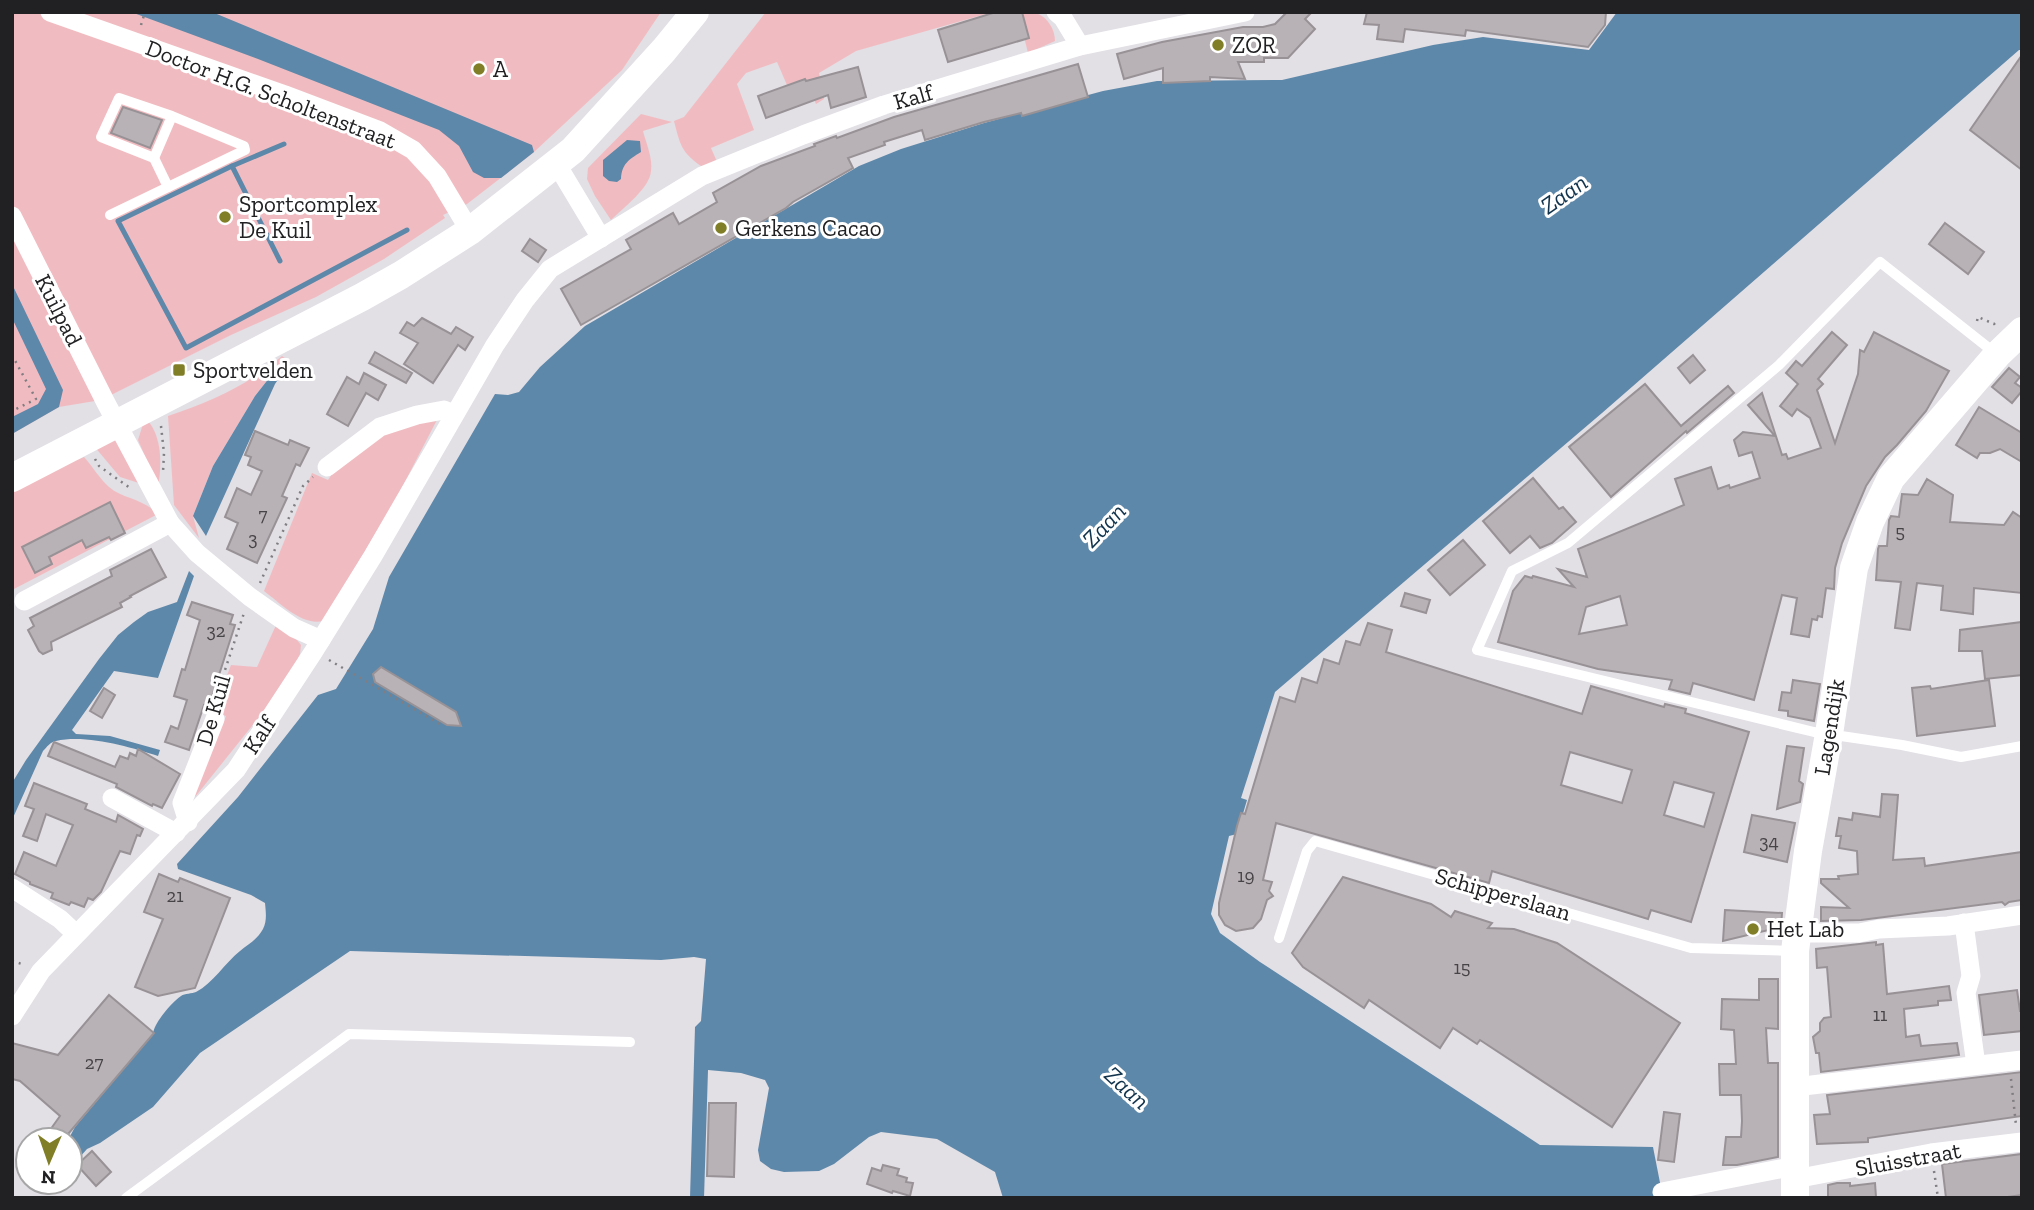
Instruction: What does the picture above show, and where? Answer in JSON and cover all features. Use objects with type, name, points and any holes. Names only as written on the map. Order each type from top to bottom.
[{"type":"street","name":"Doctor H.G. Scholtenstraat","points":[[50,12],[273,90],[380,131],[413,150],[437,176],[470,231]]},
{"type":"street","points":[[12,478],[84,440],[112,414],[152,405],[362,298],[470,231],[573,150],[695,12]]},
{"type":"street","points":[[1056,12],[1063,18],[1080,46]]},
{"type":"street","name":"Kalf","points":[[12,1016],[41,971],[236,770],[318,646],[373,556],[495,345],[525,300],[550,270],[702,176],[803,135],[884,105],[1080,46],[1245,12]]},
{"type":"street","points":[[555,163],[601,238]]},
{"type":"street","name":"Kuilpad","points":[[12,216],[112,414]]},
{"type":"street","name":"Lagendijk","points":[[1795,1181],[1796,942],[1854,568],[1870,522],[1891,478],[1997,355],[2011,325]]},
{"type":"street","points":[[327,467],[380,427],[444,410],[454,414]]},
{"type":"street","points":[[112,414],[166,514],[197,553],[250,597],[318,646]]},
{"type":"street","points":[[24,601],[166,514]]},
{"type":"street","name":"De Kuil","points":[[182,827],[182,803],[215,719]]},
{"type":"street","points":[[112,799],[182,827]]},
{"type":"street","points":[[12,888],[60,919],[76,934]]},
{"type":"street","points":[[1796,942],[1880,929],[1948,926],[2022,915]]},
{"type":"street","points":[[1964,923],[1971,976],[1966,993],[1976,1065]]},
{"type":"street","points":[[1795,1087],[2015,1060]]},
{"type":"street","name":"Sluisstraat","points":[[1662,1192],[1795,1181],[1931,1153],[2020,1142]]},
{"type":"lane","points":[[110,215],[245,150],[244,146],[119,97],[101,137],[154,158],[167,187]]},
{"type":"lane","points":[[154,158],[172,116]]},
{"type":"lane","points":[[1997,355],[1880,262],[1779,365],[1568,544],[1512,571],[1477,650],[1814,732],[1961,757],[2022,746]]},
{"type":"lane","name":"Schipperslaan","points":[[1279,937],[1307,851],[1315,841],[1691,948],[1796,942]]},
{"type":"lane","points":[[126,1198],[349,1034],[630,1042]]},
{"type":"path","points":[[1971,333],[1979,317],[1994,324],[2011,325]]},
{"type":"path","points":[[12,355],[36,399],[12,411]]},
{"type":"path","points":[[152,405],[160,424],[164,453],[166,514]]},
{"type":"path","points":[[84,440],[99,466],[130,488]]},
{"type":"path","name":"De Kuil","points":[[215,719],[211,712],[250,597],[259,585],[303,486],[327,467]]},
{"type":"path","points":[[318,646],[440,724]]},
{"type":"path","points":[[2015,1060],[2020,1142]]},
{"type":"path","points":[[1931,1153],[1938,1198]]},
{"type":"shaded area","name":"Sportcomplex De Kuil","points":[[12,12],[661,12],[622,70],[534,152],[467,204],[443,215],[445,218],[384,259],[316,297],[231,335],[111,395],[95,401],[59,407],[12,434]]},
{"type":"shaded area","points":[[766,12],[993,12],[856,51],[819,73],[824,99],[816,104],[805,79],[787,85],[777,62],[746,73],[737,84],[754,130],[711,148],[718,164],[701,166],[682,147],[674,121],[684,117]]},
{"type":"shaded area","points":[[1018,12],[1034,12],[1044,18],[1052,28],[1055,41],[1028,53]]},
{"type":"shaded area","points":[[641,114],[672,122],[643,131],[651,161],[649,177],[635,197],[611,220],[587,179],[588,168]]},
{"type":"shaded area","points":[[282,356],[290,362],[277,368],[255,396],[213,466],[193,516],[199,538],[174,505],[168,416],[228,392]]},
{"type":"shaded area","points":[[440,414],[396,499],[323,621],[315,622],[299,617],[264,591],[312,473],[328,480],[338,465],[375,434]]},
{"type":"shaded area","points":[[148,421],[156,435],[160,452],[158,486],[138,440],[143,424]]},
{"type":"shaded area","points":[[115,439],[145,485],[120,477],[94,446]]},
{"type":"shaded area","points":[[84,457],[109,487],[158,514],[12,590],[12,486]]},
{"type":"shaded area","points":[[277,623],[301,645],[295,665],[264,711],[195,797],[226,716],[213,712],[231,665],[257,667]]},
{"type":"water","points":[[131,12],[212,12],[532,145],[534,152],[501,178],[484,178],[473,172],[459,146],[439,130]]},
{"type":"water","name":"Zaan","points":[[1617,12],[2022,12],[2022,50],[1275,692],[1241,798],[1247,800],[1237,834],[1229,836],[1211,914],[1220,933],[1540,1145],[1653,1147],[1663,1198],[1003,1198],[995,1172],[937,1139],[881,1132],[869,1137],[834,1164],[819,1171],[784,1172],[771,1169],[760,1161],[758,1150],[769,1088],[765,1080],[741,1073],[708,1070],[704,1198],[690,1198],[695,1027],[701,1021],[706,959],[694,957],[661,960],[350,951],[200,1053],[153,1107],[84,1152],[84,1126],[76,1126],[153,1034],[156,1024],[181,996],[196,992],[208,983],[258,936],[264,926],[265,903],[251,895],[178,869],[177,864],[238,797],[318,695],[336,689],[373,629],[389,577],[495,394],[519,392],[540,367],[585,326],[859,166],[901,149],[984,123],[1103,91],[1157,81],[1282,80],[1433,45],[1483,37],[1589,50]]},
{"type":"water","points":[[627,140],[640,141],[641,152],[626,163],[621,179],[617,182],[609,181],[603,176],[603,160]]},
{"type":"water","points":[[12,284],[63,390],[59,407],[12,434],[12,417],[38,404],[46,389],[12,318]]},
{"type":"water","points":[[290,362],[275,384],[206,536],[193,516],[213,466],[255,396],[277,368]]},
{"type":"water","points":[[189,571],[194,576],[158,678],[114,671],[72,730],[76,734],[110,736],[160,750],[158,756],[94,740],[68,739],[54,742],[43,751],[12,820],[12,783],[26,760],[118,635],[148,612],[177,602]]},
{"type":"building","points":[[996,12],[1022,12],[1029,38],[948,62],[938,30]]},
{"type":"building","name":"ZOR","points":[[1287,12],[1312,12],[1305,19],[1315,29],[1288,58],[1238,62],[1245,79],[1210,77],[1210,81],[1163,83],[1163,68],[1124,79],[1117,54],[1162,42],[1243,27],[1263,27],[1275,24]]},
{"type":"building","points":[[1367,12],[1606,12],[1605,25],[1588,47],[1466,30],[1465,36],[1405,29],[1403,42],[1377,39],[1379,25],[1364,24]]},
{"type":"building","points":[[2022,55],[2022,170],[1970,130]]},
{"type":"building","name":"Gerkens Cacao","points":[[1078,64],[1088,97],[1022,116],[1021,113],[984,122],[925,140],[922,130],[884,142],[885,145],[848,158],[853,168],[581,325],[561,289],[631,249],[626,240],[673,213],[679,224],[717,202],[713,193],[761,166],[815,146],[814,144],[894,117]]},
{"type":"building","points":[[858,67],[866,97],[831,108],[828,95],[766,118],[758,96],[805,79],[806,81]]},
{"type":"building","points":[[123,107],[162,120],[150,148],[111,133]]},
{"type":"building","points":[[1945,223],[1984,252],[1968,274],[1929,244]]},
{"type":"building","points":[[530,239],[546,250],[538,262],[522,251]]},
{"type":"building","points":[[422,318],[451,334],[456,327],[473,337],[465,350],[458,345],[433,383],[404,364],[418,343],[400,333],[407,322],[414,326]]},
{"type":"building","points":[[1832,332],[1847,345],[1818,379],[1823,384],[1817,390],[1835,443],[1858,374],[1860,350],[1864,352],[1874,332],[1949,371],[1926,411],[1885,457],[1866,486],[1842,543],[1835,568],[1834,589],[1826,588],[1822,617],[1812,619],[1809,637],[1791,634],[1797,598],[1782,595],[1754,700],[1693,683],[1690,694],[1669,689],[1672,680],[1598,669],[1498,642],[1513,591],[1525,576],[1574,587],[1558,569],[1587,577],[1578,549],[1684,505],[1675,479],[1711,467],[1718,489],[1760,478],[1752,452],[1739,456],[1734,440],[1743,432],[1775,436],[1748,405],[1762,393],[1782,455],[1786,454],[1788,459],[1821,448],[1810,418],[1797,409],[1792,416],[1780,406],[1798,384],[1786,373],[1796,361],[1802,366]],"holes":[[[1620,596],[1627,625],[1579,634],[1586,607]]]},
{"type":"building","points":[[375,352],[412,373],[406,383],[369,363]]},
{"type":"building","points":[[1693,355],[1705,370],[1690,383],[1678,368]]},
{"type":"building","points":[[2009,368],[2020,377],[2015,383],[2022,388],[2012,403],[1992,387]]},
{"type":"building","points":[[364,373],[386,385],[378,400],[366,393],[348,426],[327,414],[347,377],[359,384]]},
{"type":"building","points":[[1645,384],[1681,426],[1728,386],[1734,393],[1611,497],[1569,447]]},
{"type":"building","points":[[1979,407],[2022,433],[2022,462],[2000,449],[1980,453],[1977,458],[1956,445]]},
{"type":"building","points":[[255,431],[288,445],[290,440],[309,448],[300,466],[296,464],[282,496],[287,498],[257,563],[227,549],[238,523],[225,517],[237,488],[251,495],[262,471],[248,465],[251,457],[245,455]]},
{"type":"building","points":[[1533,478],[1559,509],[1563,507],[1576,522],[1552,543],[1540,548],[1530,536],[1510,553],[1483,521]]},
{"type":"building","points":[[1927,479],[1953,495],[1950,522],[2004,525],[2013,512],[2022,518],[2022,593],[1974,588],[1973,614],[1941,610],[1943,586],[1917,583],[1910,630],[1895,628],[1901,582],[1876,580],[1878,549],[1879,546],[1887,546],[1889,520],[1891,516],[1899,517],[1902,494],[1918,495]]},
{"type":"building","points":[[110,502],[125,533],[86,548],[82,540],[49,557],[52,564],[35,573],[22,547]]},
{"type":"building","points":[[1463,540],[1485,565],[1450,595],[1428,570]]},
{"type":"building","points":[[151,549],[166,577],[130,596],[120,603],[122,607],[51,642],[52,650],[43,654],[39,651],[28,630],[34,626],[30,618],[112,576],[110,570]]},
{"type":"building","points":[[1405,593],[1430,600],[1426,613],[1401,606]]},
{"type":"building","points":[[192,602],[233,615],[230,624],[235,625],[209,706],[204,705],[189,750],[165,742],[171,726],[178,729],[187,700],[174,696],[200,620],[187,615]]},
{"type":"building","points":[[2022,622],[2022,675],[1985,679],[1982,651],[1959,651],[1960,630]]},
{"type":"building","points":[[1368,623],[1392,630],[1386,652],[1582,714],[1591,686],[1664,707],[1665,704],[1686,709],[1685,713],[1749,732],[1691,922],[1651,910],[1648,919],[1492,871],[1489,883],[1276,823],[1263,880],[1272,882],[1269,891],[1273,896],[1267,900],[1261,919],[1253,928],[1236,931],[1225,925],[1219,915],[1219,903],[1237,826],[1241,813],[1245,814],[1280,697],[1295,702],[1302,678],[1317,683],[1324,659],[1339,664],[1346,641],[1360,645]],"holes":[[[1570,752],[1632,770],[1622,803],[1561,785]],[[1674,782],[1714,793],[1704,827],[1664,815]]]},
{"type":"building","points":[[381,667],[456,712],[461,726],[447,725],[375,682],[373,674]]},
{"type":"building","points":[[1793,680],[1820,684],[1814,721],[1788,716],[1788,711],[1779,710],[1782,692],[1791,693]]},
{"type":"building","points":[[1989,680],[1995,726],[1917,736],[1912,688],[1930,686],[1931,689]]},
{"type":"building","points":[[104,688],[115,695],[102,718],[90,711]]},
{"type":"building","points":[[54,742],[115,767],[120,756],[128,759],[130,753],[136,756],[138,749],[180,774],[162,808],[153,804],[152,806],[116,787],[117,784],[48,756]]},
{"type":"building","points":[[1787,746],[1804,748],[1799,781],[1803,784],[1800,802],[1777,809]]},
{"type":"building","points":[[34,783],[87,804],[85,809],[116,822],[118,815],[143,829],[140,836],[137,835],[130,854],[120,851],[101,892],[93,900],[88,898],[84,907],[51,898],[53,893],[30,884],[15,874],[24,852],[56,866],[73,825],[46,814],[37,841],[23,836],[34,809],[25,806]]},
{"type":"building","points":[[1882,794],[1898,795],[1893,860],[1924,858],[1925,866],[2022,852],[2022,900],[2005,905],[2002,902],[1861,920],[1821,921],[1821,907],[1849,908],[1821,883],[1821,879],[1839,879],[1838,876],[1858,874],[1857,851],[1839,848],[1841,836],[1836,836],[1839,818],[1852,820],[1853,813],[1880,817]]},
{"type":"building","points":[[1752,815],[1795,823],[1787,862],[1744,852]]},
{"type":"building","points":[[159,874],[178,882],[180,878],[230,898],[195,988],[158,996],[135,987],[163,919],[144,912]]},
{"type":"building","points":[[1343,877],[1431,904],[1451,917],[1455,911],[1492,923],[1488,928],[1514,929],[1557,943],[1680,1023],[1612,1127],[1480,1040],[1477,1044],[1453,1028],[1440,1048],[1369,1000],[1364,1008],[1303,967],[1292,953]]},
{"type":"building","name":"Het Lab","points":[[1725,910],[1782,913],[1781,927],[1723,941]]},
{"type":"building","points":[[1876,942],[1876,945],[1883,944],[1887,994],[1949,986],[1951,1000],[1938,1001],[1938,1005],[1904,1009],[1906,1037],[1919,1035],[1921,1046],[1957,1043],[1959,1055],[1821,1072],[1819,1053],[1816,1053],[1813,1037],[1820,1031],[1820,1023],[1824,1018],[1831,1017],[1827,967],[1817,968],[1816,949]]},
{"type":"building","points":[[1759,979],[1778,979],[1778,1029],[1766,1028],[1768,1063],[1778,1063],[1778,1157],[1723,1165],[1726,1137],[1741,1137],[1742,1121],[1741,1095],[1720,1095],[1719,1064],[1736,1064],[1734,1030],[1721,1029],[1722,999],[1759,1000]]},
{"type":"building","points":[[2017,990],[2022,1011],[2022,1031],[1984,1035],[1979,995]]},
{"type":"building","points":[[109,995],[154,1033],[75,1126],[53,1126],[60,1116],[20,1081],[12,1079],[12,1043],[58,1055]]},
{"type":"building","points":[[2022,1072],[2022,1116],[1868,1138],[1868,1142],[1817,1144],[1814,1115],[1830,1114],[1827,1095]]},
{"type":"building","points":[[709,1103],[736,1103],[734,1177],[707,1176]]},
{"type":"building","points":[[1664,1112],[1680,1114],[1674,1162],[1658,1160]]},
{"type":"building","points":[[92,1151],[111,1172],[96,1186],[84,1173],[84,1158]]},
{"type":"building","points":[[2022,1154],[2022,1195],[2000,1198],[1946,1198],[1942,1164]]},
{"type":"building","points":[[883,1165],[899,1169],[897,1175],[907,1178],[906,1182],[913,1183],[910,1196],[867,1184],[872,1168],[881,1171]]},
{"type":"building","points":[[1850,1183],[1850,1186],[1875,1183],[1876,1197],[1828,1198],[1828,1185]]},
{"type":"waterway","points":[[280,261],[232,166],[284,144]]},
{"type":"waterway","points":[[232,166],[118,221],[186,348],[407,230]]},
{"type":"place","name":"ZOR","points":[[1218,45]]},
{"type":"place","name":"A","points":[[479,69]]},
{"type":"place","name":"Sportcomplex De Kuil","points":[[225,217]]},
{"type":"place","name":"Gerkens Cacao","points":[[721,228]]},
{"type":"place","name":"Sportvelden","points":[[179,370]]},
{"type":"place","name":"Het Lab","points":[[1753,929]]}]
